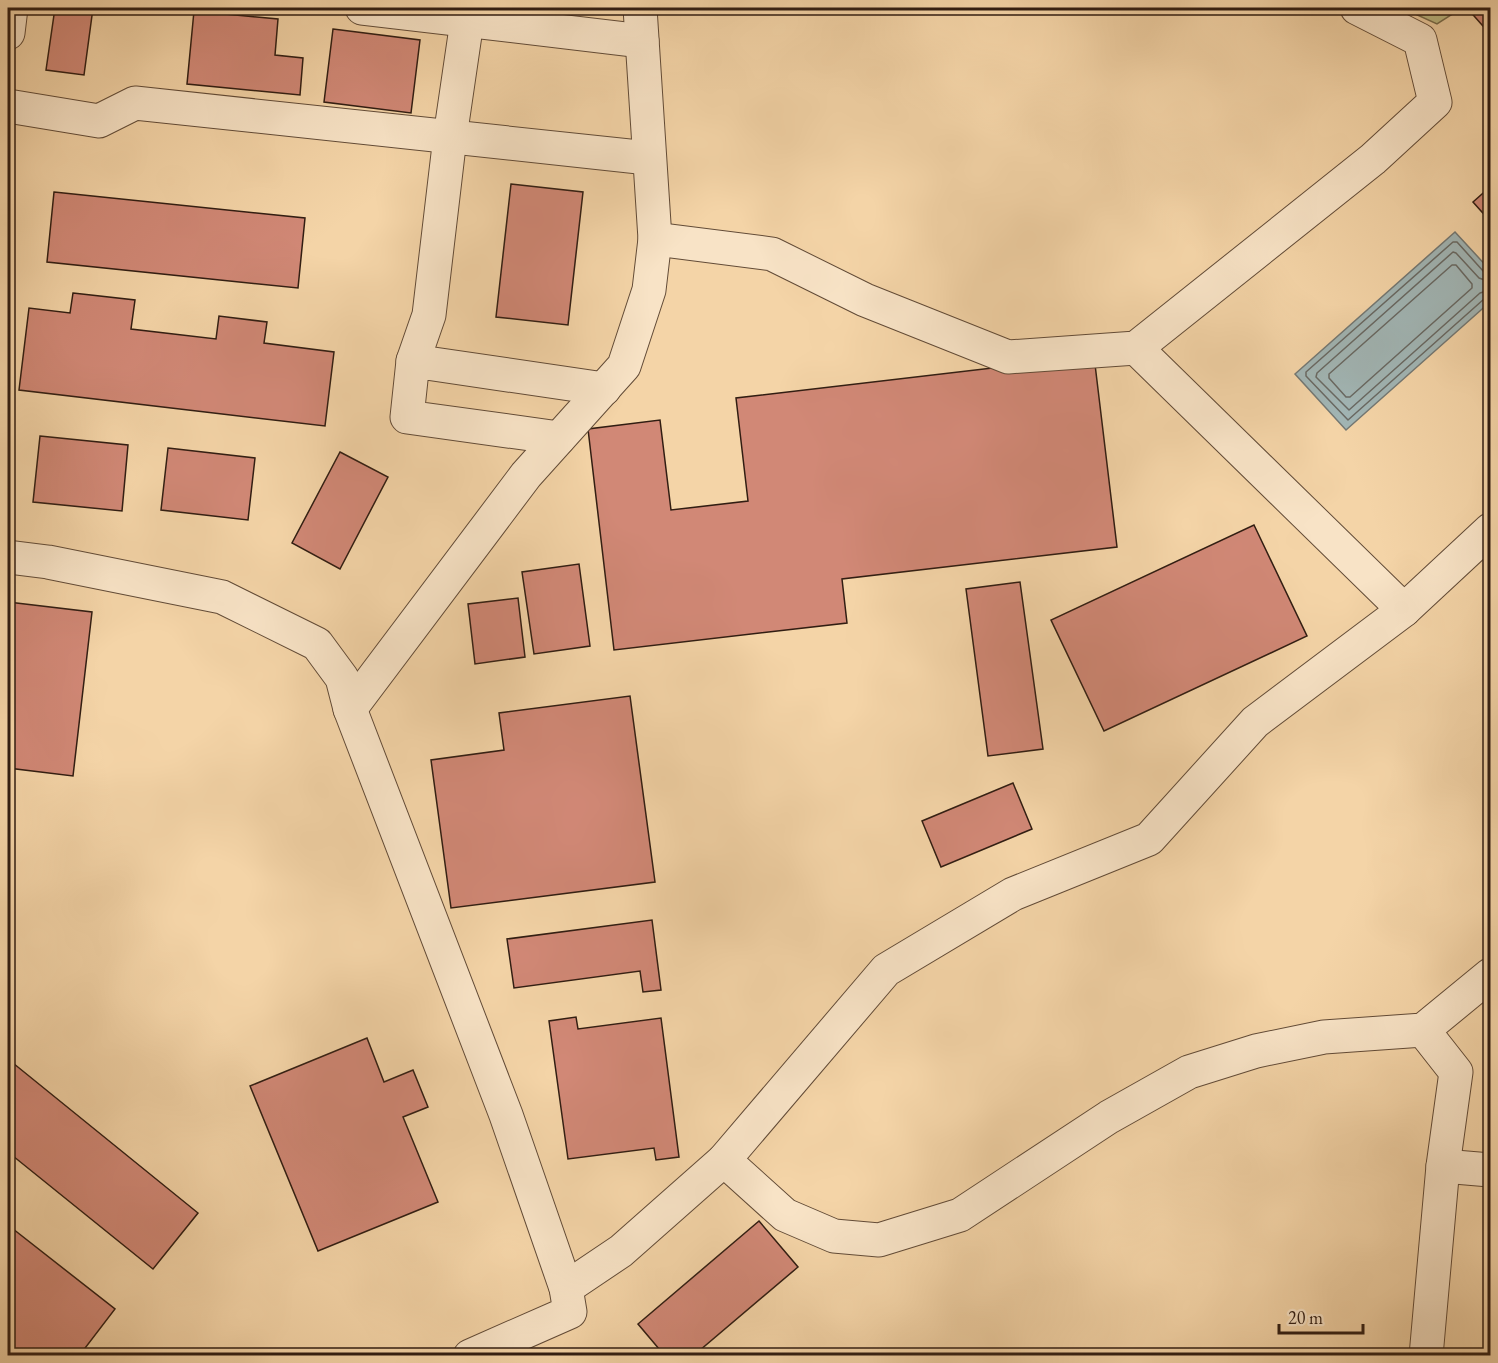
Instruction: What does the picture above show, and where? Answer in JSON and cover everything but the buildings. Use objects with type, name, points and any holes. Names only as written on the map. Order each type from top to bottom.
[{"type":"lane","points":[[8,33],[11,8]]},
{"type":"lane","points":[[362,8],[642,41]]},
{"type":"lane","points":[[350,709],[526,475],[624,366],[649,290],[655,239],[640,8]]},
{"type":"lane","points":[[655,239],[772,254],[866,300],[1008,357],[1136,348],[1373,159],[1435,102],[1420,39],[1357,8]]},
{"type":"lane","points":[[467,21],[450,137],[429,315],[413,361],[406,417],[559,438]]},
{"type":"lane","points":[[8,106],[99,122],[135,102],[648,158]]},
{"type":"lane","points":[[1136,348],[1404,610]]},
{"type":"lane","points":[[413,361],[604,389]]},
{"type":"lane","points":[[566,1288],[621,1251],[679,1203],[724,1160],[886,970],[1013,894],[1149,839],[1255,722],[1404,610],[1491,530]]},
{"type":"lane","points":[[8,557],[48,562],[222,597],[317,644],[342,678],[350,709],[506,1115],[566,1288],[570,1312],[470,1356]]},
{"type":"lane","points":[[724,1160],[785,1215],[834,1236],[879,1240],[960,1215],[1109,1117],[1190,1072],[1256,1051],[1324,1037],[1423,1030],[1491,975]]},
{"type":"lane","points":[[1423,1030],[1456,1072],[1443,1166],[1426,1356]]},
{"type":"lane","points":[[1443,1166],[1491,1170]]},
{"type":"shaded area","points":[[1402,8],[1462,8],[1437,24]]},
{"type":"water","points":[[1455,232],[1490,270],[1490,302],[1346,430],[1295,374]]}]
